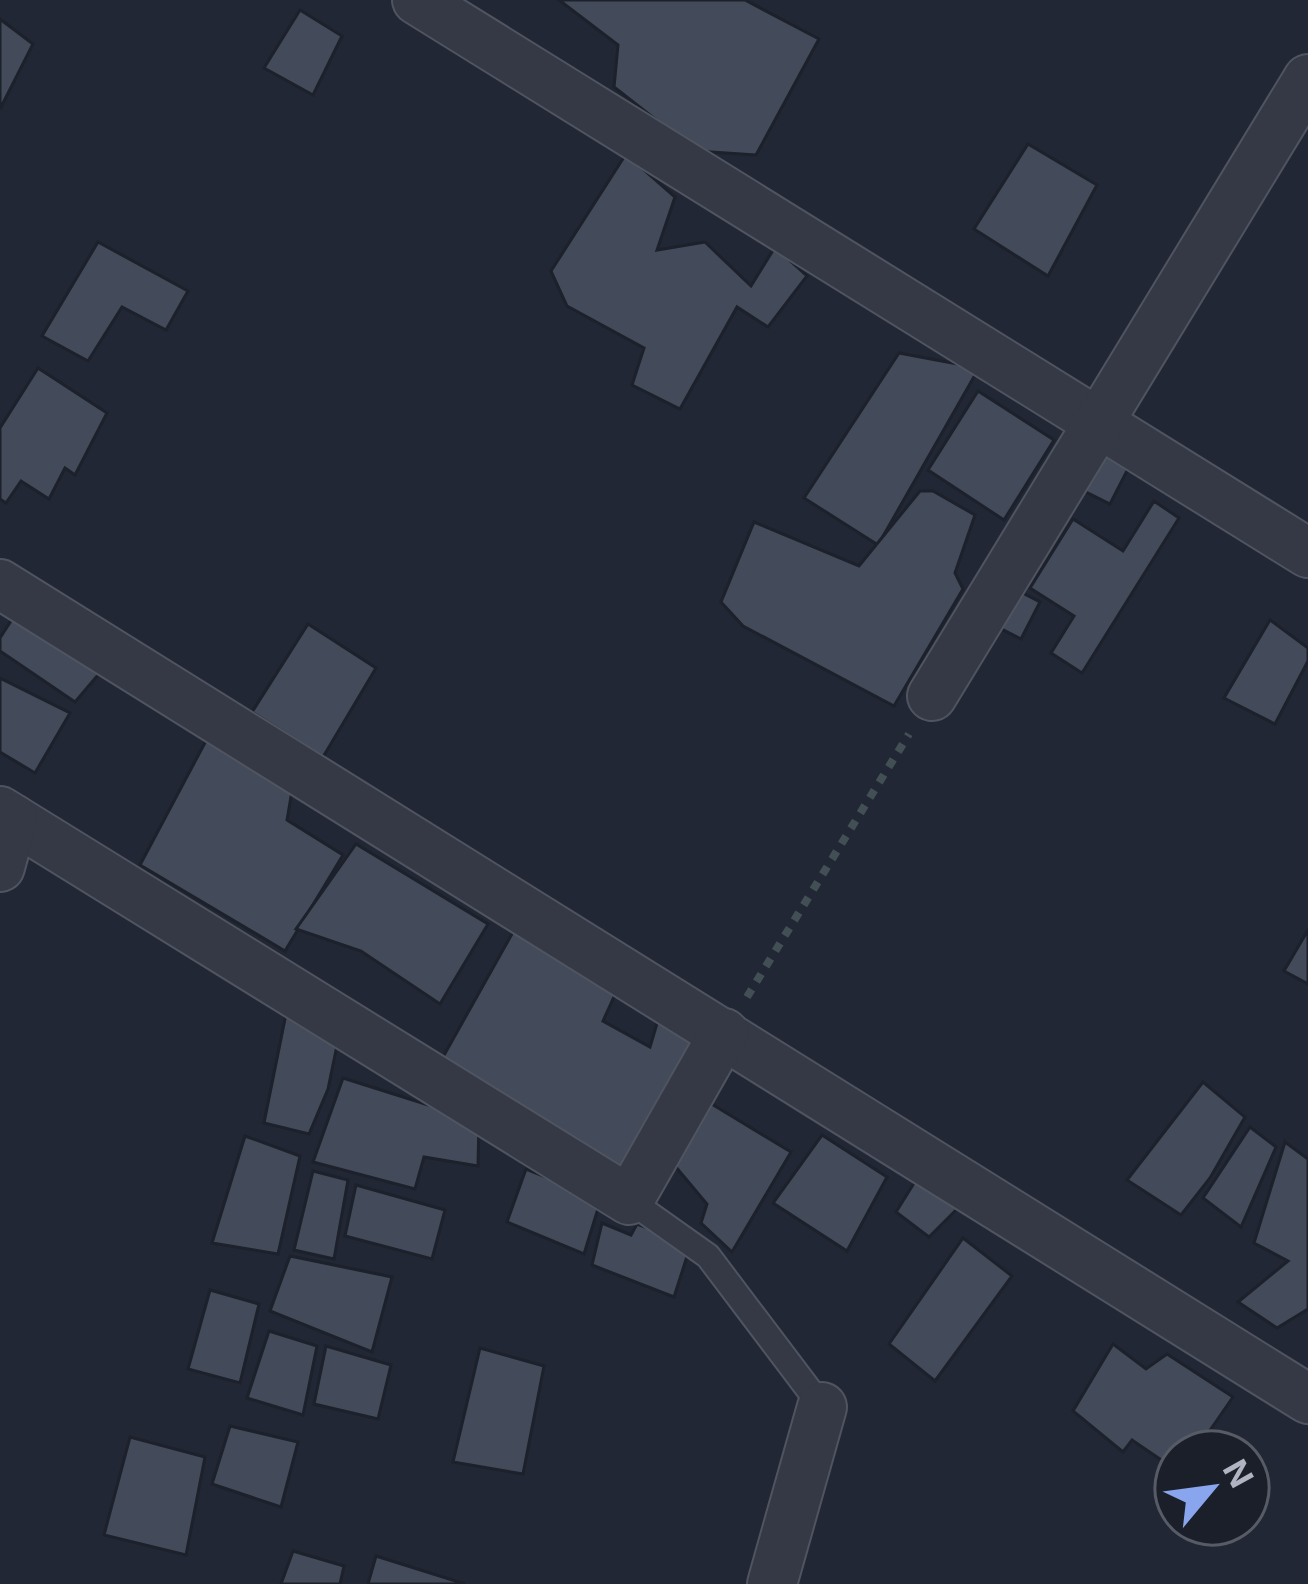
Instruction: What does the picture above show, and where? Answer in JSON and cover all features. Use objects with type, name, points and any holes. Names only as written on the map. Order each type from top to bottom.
[{"type":"street","points":[[417,0],[1308,553]]},
{"type":"street","points":[[932,697],[1308,79]]},
{"type":"street","points":[[0,584],[1308,1399]]},
{"type":"street","points":[[0,867],[6,815],[629,1199],[724,1033]]},
{"type":"street","points":[[772,1584],[822,1407]]},
{"type":"lane","points":[[629,1199],[708,1256],[822,1407]]},
{"type":"path","points":[[724,1033],[932,697]]},
{"type":"building","points":[[559,0],[745,0],[819,39],[756,155],[696,151],[614,87],[618,45]]},
{"type":"building","points":[[300,10],[342,36],[313,95],[264,68]]},
{"type":"building","points":[[0,19],[33,44],[0,109]]},
{"type":"building","points":[[1028,144],[1097,185],[1048,276],[974,229]]},
{"type":"building","points":[[626,154],[675,197],[657,250],[705,242],[751,286],[775,247],[807,276],[768,327],[737,307],[680,409],[632,385],[644,348],[567,306],[551,271]]},
{"type":"building","points":[[98,242],[188,291],[166,330],[122,307],[88,361],[42,336]]},
{"type":"building","points":[[899,353],[979,368],[878,545],[804,498]]},
{"type":"building","points":[[38,368],[107,413],[75,475],[65,468],[49,499],[21,481],[6,503],[0,499],[0,428]]},
{"type":"building","points":[[978,391],[1054,440],[1004,520],[928,470]]},
{"type":"building","points":[[1095,450],[1129,467],[1110,504],[1076,487]]},
{"type":"building","points":[[920,491],[933,491],[975,515],[955,573],[963,589],[894,706],[743,626],[721,602],[754,522],[859,566]]},
{"type":"building","points":[[1154,501],[1179,518],[1082,673],[1051,653],[1074,616],[1030,588],[1073,519],[1123,551]]},
{"type":"building","points":[[1007,585],[1040,602],[1021,639],[988,622]]},
{"type":"building","points":[[18,610],[104,668],[75,702],[0,651],[0,638]]},
{"type":"building","points":[[1270,620],[1308,648],[1308,661],[1275,724],[1224,698]]},
{"type":"building","points":[[308,624],[376,668],[323,757],[252,712]]},
{"type":"building","points":[[0,678],[70,713],[35,773],[0,752]]},
{"type":"building","points":[[208,737],[294,779],[287,820],[343,855],[285,951],[140,865]]},
{"type":"building","points":[[356,844],[488,924],[440,1004],[361,951],[296,929]]},
{"type":"building","points":[[517,925],[618,988],[603,1021],[650,1047],[661,1010],[707,1040],[623,1180],[443,1057]]},
{"type":"building","points":[[1308,930],[1308,984],[1284,971]]},
{"type":"building","points":[[287,1009],[340,1031],[328,1089],[309,1134],[264,1123]]},
{"type":"building","points":[[343,1078],[479,1121],[478,1166],[424,1157],[415,1189],[313,1162]]},
{"type":"building","points":[[1203,1082],[1245,1117],[1210,1178],[1181,1215],[1127,1180]]},
{"type":"building","points":[[710,1103],[791,1152],[732,1252],[701,1223],[707,1204],[675,1166]]},
{"type":"building","points":[[1250,1127],[1276,1147],[1241,1227],[1203,1198]]},
{"type":"building","points":[[822,1135],[887,1177],[847,1251],[773,1203]]},
{"type":"building","points":[[245,1136],[300,1156],[278,1254],[212,1243]]},
{"type":"building","points":[[1285,1142],[1308,1159],[1308,1309],[1277,1328],[1238,1302],[1288,1261],[1254,1243]]},
{"type":"building","points":[[526,1169],[601,1199],[584,1254],[507,1222]]},
{"type":"building","points":[[313,1171],[348,1180],[334,1259],[294,1250]]},
{"type":"building","points":[[921,1172],[962,1204],[929,1237],[896,1212]]},
{"type":"building","points":[[356,1185],[445,1210],[432,1259],[345,1236]]},
{"type":"building","points":[[602,1223],[631,1235],[637,1224],[691,1244],[674,1297],[592,1265]]},
{"type":"building","points":[[963,1238],[1012,1276],[935,1381],[889,1344]]},
{"type":"building","points":[[290,1256],[392,1277],[372,1352],[270,1311]]},
{"type":"building","points":[[210,1290],[259,1304],[240,1383],[188,1369]]},
{"type":"building","points":[[269,1331],[317,1346],[303,1415],[247,1398]]},
{"type":"building","points":[[1113,1344],[1146,1369],[1167,1354],[1233,1397],[1212,1428],[1152,1428],[1152,1454],[1132,1440],[1123,1452],[1073,1411]]},
{"type":"building","points":[[326,1346],[391,1365],[378,1419],[314,1404]]},
{"type":"building","points":[[480,1348],[544,1366],[523,1474],[453,1462]]},
{"type":"building","points":[[230,1426],[298,1442],[281,1507],[212,1484]]},
{"type":"building","points":[[130,1437],[205,1457],[186,1555],[104,1535]]},
{"type":"building","points":[[293,1551],[344,1566],[340,1584],[281,1584]]},
{"type":"building","points":[[376,1556],[465,1584],[368,1584]]}]
